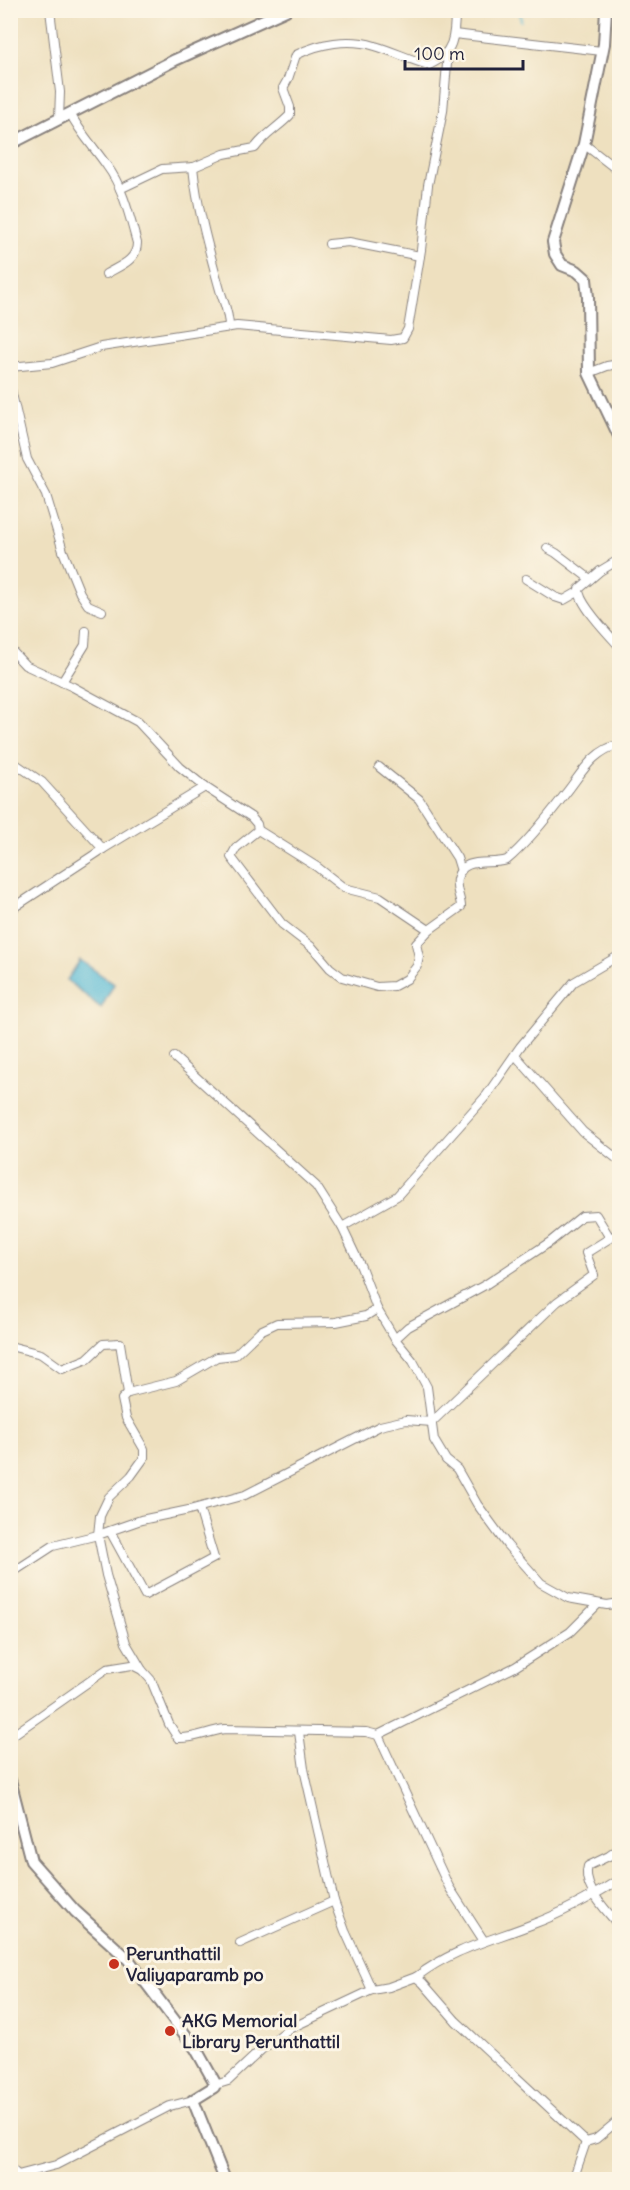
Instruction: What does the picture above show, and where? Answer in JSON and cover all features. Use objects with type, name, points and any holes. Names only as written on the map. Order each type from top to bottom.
[{"type":"main road","points":[[11,142],[175,60],[286,10]]},
{"type":"main road","points":[[606,10],[602,51],[584,144],[553,242],[555,254],[562,265],[577,271],[586,279],[589,374],[620,438]]},
{"type":"main road","points":[[10,1780],[13,1809],[31,1861],[75,1911],[128,1959],[196,2049],[212,2075],[215,2085],[193,2100],[225,2180]]},
{"type":"street","points":[[50,10],[60,92],[59,119]]},
{"type":"street","points":[[120,189],[162,169],[193,167],[224,154],[255,148],[264,136],[290,115],[290,107],[283,88],[296,55],[308,49],[327,44],[351,42],[373,45],[429,65],[446,55],[454,34],[455,10]]},
{"type":"street","points":[[454,34],[602,51]]},
{"type":"street","points":[[10,367],[52,363],[101,347],[229,327],[265,327],[391,340],[403,338],[408,329],[420,256],[428,185],[443,111],[447,52]]},
{"type":"street","points":[[70,113],[79,130],[108,166],[120,189],[137,243],[137,252],[132,258],[106,274]]},
{"type":"street","points":[[584,144],[620,171]]},
{"type":"street","points":[[193,167],[195,186],[221,292],[229,314],[229,327]]},
{"type":"street","points":[[329,244],[350,242],[420,256]]},
{"type":"street","points":[[589,374],[620,364]]},
{"type":"street","points":[[10,385],[27,459],[46,495],[63,551],[80,593],[88,605],[102,611]]},
{"type":"street","points":[[548,548],[590,579]]},
{"type":"street","points":[[526,579],[564,600],[578,592],[590,579],[620,559]]},
{"type":"street","points":[[578,592],[584,603],[620,647]]},
{"type":"street","points":[[62,682],[85,645],[86,631]]},
{"type":"street","points":[[10,649],[25,664],[138,722],[180,767],[255,820],[258,830],[317,867],[344,888],[380,897],[409,919],[429,930]]},
{"type":"street","points":[[258,830],[237,848],[231,857],[282,924],[312,948],[330,968],[342,977],[377,987],[394,986],[407,979],[417,966],[419,957],[416,944],[429,930],[461,907],[457,888],[457,878],[461,871],[473,863],[500,863],[512,855],[566,794],[591,759],[604,749],[620,744]]},
{"type":"street","points":[[10,760],[42,782],[103,849]]},
{"type":"street","points":[[379,767],[419,799],[457,858],[461,871]]},
{"type":"street","points":[[10,910],[103,849],[206,787]]},
{"type":"street","points":[[342,1227],[397,1196],[486,1096],[574,982],[620,955]]},
{"type":"street","points":[[516,1056],[583,1132],[620,1161]]},
{"type":"street","points":[[174,1057],[316,1186],[342,1227],[377,1309],[395,1339],[413,1361],[427,1388],[434,1440],[507,1545],[541,1582],[568,1598],[607,1605],[620,1603]]},
{"type":"street","points":[[395,1339],[408,1327],[456,1302],[541,1249],[582,1216],[596,1215],[610,1238]]},
{"type":"street","points":[[10,1574],[54,1546],[98,1535],[141,1520],[199,1508],[245,1495],[380,1426],[406,1420],[432,1422],[557,1302],[594,1275],[586,1253],[620,1233]]},
{"type":"street","points":[[377,1309],[366,1316],[336,1322],[277,1323],[260,1331],[235,1354],[217,1357],[176,1381],[128,1393],[122,1399],[126,1418],[144,1449],[144,1458],[109,1497],[100,1516],[98,1535],[106,1575],[126,1643],[142,1670],[151,1680],[169,1724],[178,1738],[225,1730],[366,1732],[378,1735],[515,1667],[570,1632],[598,1604]]},
{"type":"street","points":[[10,1346],[40,1354],[62,1369],[87,1359],[103,1344],[120,1343],[128,1393]]},
{"type":"street","points":[[110,1531],[145,1595],[214,1558],[199,1508]]},
{"type":"street","points":[[10,1737],[107,1670],[132,1665],[142,1670]]},
{"type":"street","points":[[299,1732],[304,1769],[334,1901],[372,1990]]},
{"type":"street","points":[[378,1735],[449,1887],[484,1941]]},
{"type":"street","points":[[619,1926],[595,1895],[589,1885],[586,1872],[588,1866],[620,1848]]},
{"type":"street","points":[[215,2085],[228,2080],[261,2050],[289,2029],[372,1990],[389,1987],[416,1977],[447,1956],[535,1923],[595,1895],[620,1879]]},
{"type":"street","points":[[240,1943],[334,1901]]},
{"type":"street","points":[[416,1977],[456,2020],[586,2142]]},
{"type":"street","points":[[14,2174],[24,2175],[56,2165],[170,2106],[193,2100]]},
{"type":"street","points":[[586,2142],[596,2139],[620,2119]]},
{"type":"street","points":[[573,2180],[586,2142]]},
{"type":"water","points":[[80,960],[114,984],[101,1008],[67,980]]},
{"type":"waterway","points":[[520,10],[521,21]]},
{"type":"place","name":"Perunthattil Valiyaparamb po","points":[[114,1964]]},
{"type":"place","name":"AKG Memorial Library Perunthattil","points":[[170,2031]]}]
